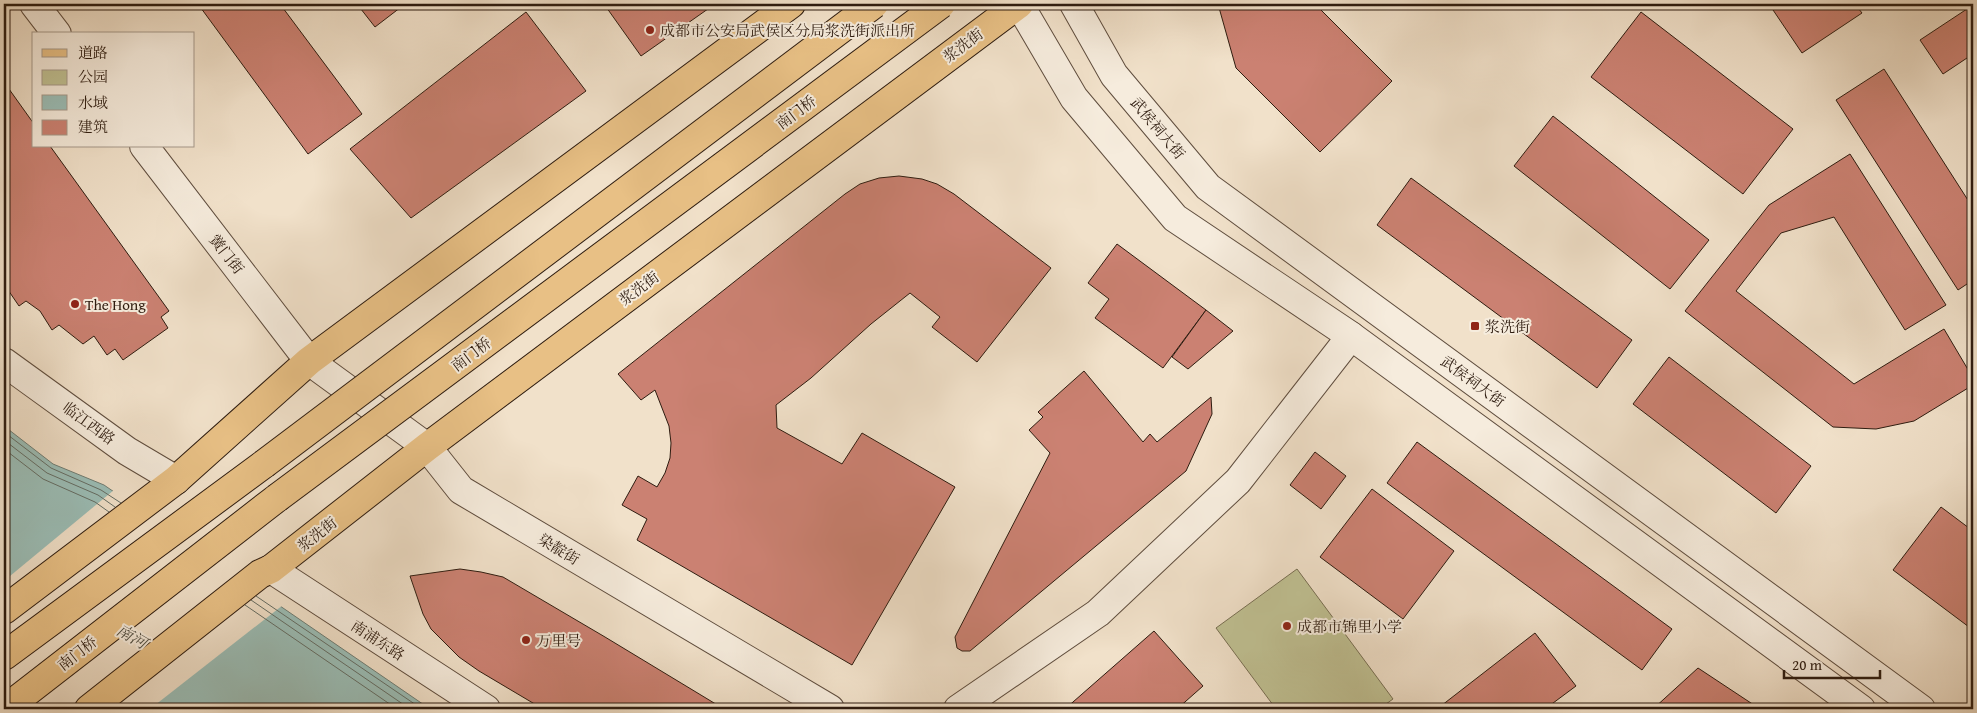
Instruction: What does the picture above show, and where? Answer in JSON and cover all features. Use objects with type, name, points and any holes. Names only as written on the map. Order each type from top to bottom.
[{"type":"main road","points":[[4,610],[176,480],[309,361],[791,4]]},
{"type":"main road","points":[[4,656],[272,458],[874,4]]},
{"type":"main road","name":"南门桥","points":[[5,709],[277,498],[941,4]]},
{"type":"main road","name":"浆洗街","points":[[266,572],[426,447],[1019,4]]},
{"type":"main road","points":[[89,709],[266,572]]},
{"type":"street","points":[[34,4],[55,32]]},
{"type":"street","points":[[1019,4],[1074,98],[1175,218],[1351,336],[1861,709]]},
{"type":"street","name":"武侯祠大街","points":[[1074,4],[1114,75],[1208,187],[1921,709]]},
{"type":"street","name":"黉门街","points":[[146,148],[309,361]]},
{"type":"street","points":[[958,709],[1098,613],[1238,481],[1351,336]]},
{"type":"street","name":"染靛街","points":[[309,361],[426,447],[461,490],[830,709]]},
{"type":"street","name":"临江西路","points":[[4,362],[127,451],[176,480]]},
{"type":"street","name":"南浦东路","points":[[266,572],[486,709]]},
{"type":"green space","points":[[1297,569],[1393,699],[1379,709],[1276,709],[1216,628]]},
{"type":"water","name":"南河","points":[[4,426],[53,464],[104,485],[430,709],[27,709],[4,695]]},
{"type":"pier","points":[[114,490],[283,605],[150,709],[23,709],[4,698],[4,581]]},
{"type":"building","points":[[198,4],[280,4],[362,114],[308,154]]},
{"type":"building","points":[[357,4],[405,4],[375,27]]},
{"type":"building","name":"成都市公安局武侯区分局浆洗街派出所","points":[[604,4],[715,4],[641,56]]},
{"type":"building","points":[[1218,4],[1315,4],[1392,81],[1320,152],[1236,68]]},
{"type":"building","points":[[1769,4],[1855,4],[1862,13],[1802,53]]},
{"type":"building","points":[[1973,5],[1973,54],[1943,74],[1920,40]]},
{"type":"building","points":[[526,12],[586,91],[411,218],[350,149]]},
{"type":"building","points":[[1641,12],[1793,129],[1743,194],[1591,77]]},
{"type":"building","points":[[1884,69],[1973,208],[1973,280],[1958,290],[1836,100]]},
{"type":"building","points":[[4,82],[32,121],[32,148],[51,148],[169,311],[161,317],[168,328],[123,360],[115,349],[107,355],[94,336],[83,344],[59,325],[52,330],[40,311],[26,301],[19,306],[4,284]]},
{"type":"building","points":[[1553,116],[1709,240],[1670,289],[1514,166]]},
{"type":"building","points":[[1850,154],[1946,305],[1905,330],[1834,217],[1781,233],[1736,291],[1854,384],[1944,329],[1973,378],[1973,385],[1914,421],[1876,429],[1833,427],[1685,311],[1769,205]]},
{"type":"building","points":[[899,176],[922,179],[937,184],[954,194],[1051,268],[977,362],[932,327],[940,317],[910,293],[871,324],[811,378],[776,405],[777,428],[842,464],[862,433],[955,487],[852,665],[637,540],[647,519],[622,505],[638,476],[657,487],[665,473],[670,458],[671,443],[669,426],[655,390],[641,400],[618,374],[845,194],[860,184],[879,178]]},
{"type":"building","points":[[1411,178],[1632,340],[1597,388],[1377,225]]},
{"type":"building","points":[[1117,244],[1206,310],[1163,368],[1095,318],[1109,299],[1088,283]]},
{"type":"building","points":[[1206,310],[1233,331],[1188,369],[1172,357]]},
{"type":"building","points":[[1669,357],[1811,466],[1776,513],[1633,404]]},
{"type":"building","points":[[1084,371],[1143,442],[1150,434],[1157,442],[1211,397],[1212,414],[1186,471],[970,651],[962,651],[957,648],[955,637],[1050,453],[1029,430],[1043,417],[1038,412]]},
{"type":"building","points":[[1417,442],[1672,629],[1642,670],[1387,483]]},
{"type":"building","points":[[1315,452],[1346,476],[1321,509],[1290,485]]},
{"type":"building","points":[[1372,489],[1454,551],[1403,619],[1320,557]]},
{"type":"building","points":[[1941,507],[1973,531],[1973,630],[1893,570]]},
{"type":"building","name":"万里号","points":[[460,569],[503,577],[724,709],[543,709],[459,657],[431,629],[423,614],[410,576]]},
{"type":"building","points":[[1154,631],[1203,686],[1177,709],[1065,709]]},
{"type":"building","points":[[1535,633],[1576,686],[1545,709],[1437,709]]},
{"type":"building","points":[[1698,668],[1760,709],[1653,709]]},
{"type":"place","name":"成都市公安局武侯区分局浆洗街派出所","points":[[650,30]]},
{"type":"place","name":"The Hong","points":[[75,304]]},
{"type":"place","name":"浆洗街","points":[[1475,326]]},
{"type":"place","name":"成都市锦里小学","points":[[1287,626]]},
{"type":"place","name":"万里号","points":[[526,640]]}]
